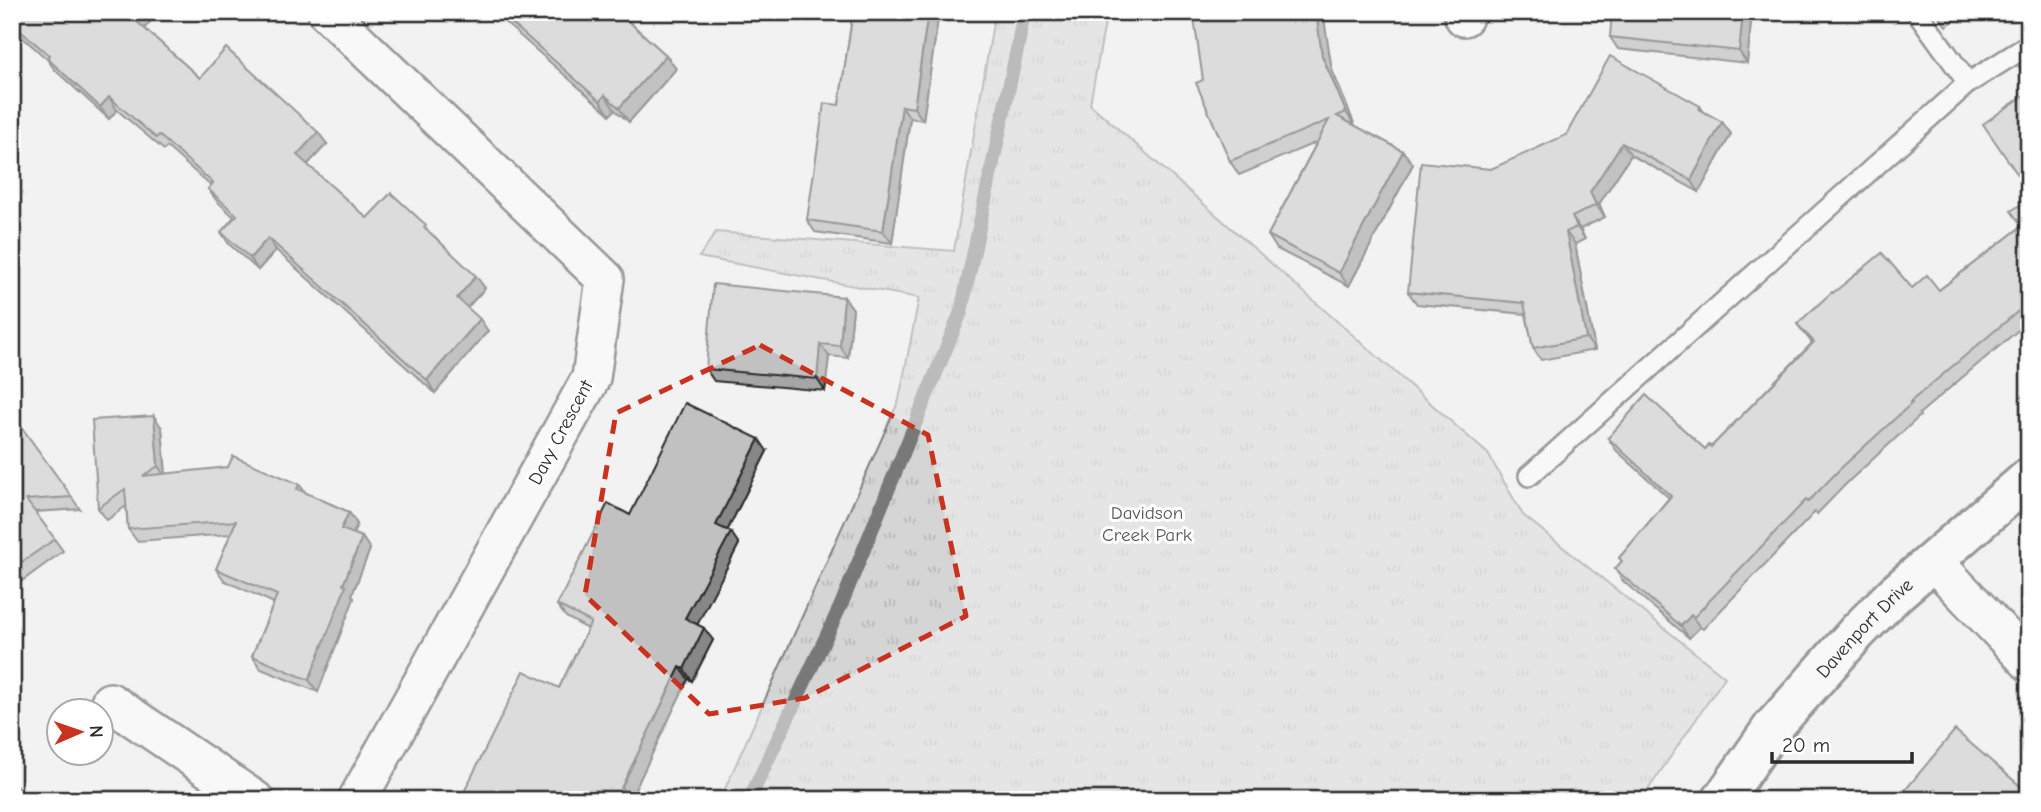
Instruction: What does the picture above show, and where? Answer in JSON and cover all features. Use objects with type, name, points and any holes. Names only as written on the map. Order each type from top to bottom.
[{"type":"street","name":"Davy Crescent","points":[[327,12],[605,279],[591,378],[358,800]]},
{"type":"street","name":"Davenport Drive","points":[[1722,800],[1773,727],[1858,631],[1895,594],[2029,478]]},
{"type":"street","points":[[1934,562],[2029,662]]},
{"type":"street","points":[[116,706],[254,800]]},
{"type":"lane","points":[[1917,12],[1968,83]]},
{"type":"lane","points":[[1529,476],[1968,83],[2029,45]]},
{"type":"highlighted area","points":[[760,345],[928,435],[966,616],[805,698],[709,714],[585,595],[616,413]]},
{"type":"green space","name":"Davidson Creek Park","points":[[995,12],[1107,12],[1090,104],[1488,454],[1523,515],[1725,677],[1641,800],[720,800],[899,400],[919,298],[699,257],[716,232],[954,251]]},
{"type":"building","points":[[12,12],[139,12],[134,19],[200,78],[226,48],[318,132],[297,155],[367,218],[391,193],[476,276],[457,298],[480,319],[427,380],[268,238],[250,258],[221,232],[237,215],[208,189],[213,183],[159,135],[156,138],[109,97],[100,107],[47,58],[49,55],[12,24]]},
{"type":"building","points":[[499,12],[618,12],[666,55],[619,108],[605,95],[600,101]]},
{"type":"building","points":[[853,12],[928,12],[914,108],[902,106],[883,231],[807,220],[824,103],[839,105]]},
{"type":"building","points":[[1193,12],[1316,12],[1322,56],[1346,112],[1337,116],[1403,151],[1339,273],[1268,235],[1329,120],[1230,161],[1196,83],[1203,80]]},
{"type":"building","points":[[1612,12],[1743,12],[1739,51],[1610,37]]},
{"type":"building","points":[[1610,56],[1700,106],[1699,109],[1722,122],[1691,180],[1622,143],[1590,192],[1596,205],[1572,217],[1577,227],[1566,232],[1586,338],[1533,348],[1524,303],[1408,292],[1421,162],[1491,169],[1566,135]]},
{"type":"building","points":[[2029,58],[2029,81],[2018,65]]},
{"type":"building","points":[[2029,92],[2029,191],[1983,124]]},
{"type":"building","points":[[2029,199],[2029,302],[1910,402],[1912,403],[1808,502],[1806,500],[1694,617],[1691,615],[1681,626],[1615,569],[1622,561],[1619,558],[1671,496],[1608,438],[1646,395],[1705,449],[1709,445],[1711,447],[1814,342],[1797,324],[1832,292],[1882,253],[1912,288],[1927,275],[1939,290],[2022,226],[2011,211]]},
{"type":"building","points":[[713,284],[844,297],[840,346],[820,344],[817,379],[706,369]]},
{"type":"building","points":[[685,403],[759,439],[716,525],[731,532],[685,618],[704,628],[684,669],[680,667],[621,788],[623,790],[618,800],[460,800],[524,671],[559,688],[591,622],[557,605],[608,503],[630,515]]},
{"type":"building","points":[[154,416],[158,466],[143,476],[228,467],[233,456],[299,484],[297,489],[349,512],[341,529],[362,537],[309,680],[252,656],[277,595],[216,569],[236,521],[128,529],[125,489],[98,508],[92,420]]},
{"type":"building","points":[[17,421],[72,497],[26,500],[55,539],[13,568],[12,425]]},
{"type":"building","points":[[1955,730],[2026,791],[2019,800],[1897,800]]},
{"type":"building","points":[[12,780],[27,800],[12,800]]},
{"type":"waterway","points":[[749,800],[841,605],[961,312],[1024,12]]}]
